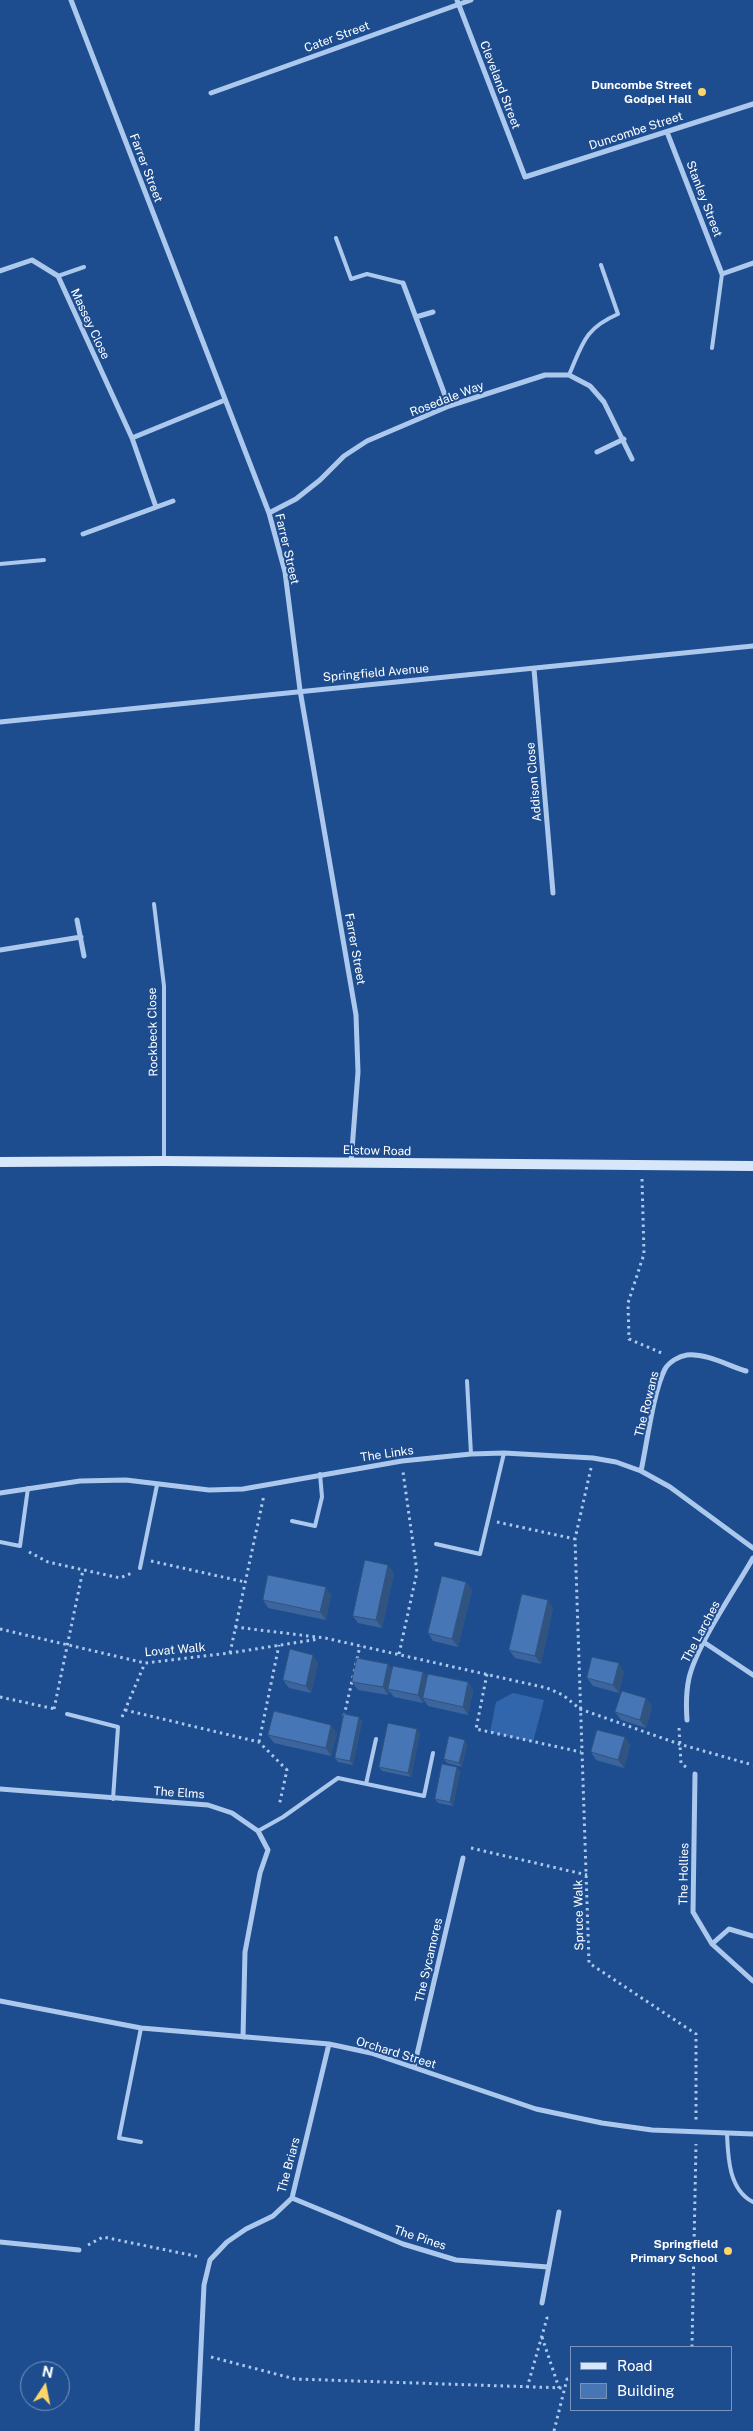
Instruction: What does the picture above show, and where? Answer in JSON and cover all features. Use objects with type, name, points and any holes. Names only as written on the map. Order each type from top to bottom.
[{"type":"street","name":"Farrer Street","points":[[71,0],[269,514],[285,572],[300,690],[356,1015],[358,1072],[351,1163]]},
{"type":"street","name":"Cater Street","points":[[211,93],[457,2],[471,0]]},
{"type":"street","name":"Cleveland Street","points":[[457,2],[526,177]]},
{"type":"street","name":"Duncombe Street","points":[[526,177],[753,104]]},
{"type":"street","name":"Stanley Street","points":[[667,132],[722,274]]},
{"type":"street","name":"Massey Close","points":[[0,271],[32,260],[58,276],[132,438],[156,508]]},
{"type":"street","points":[[722,274],[753,263]]},
{"type":"street","points":[[403,283],[449,406]]},
{"type":"street","points":[[416,317],[433,312]]},
{"type":"street","name":"Rosedale Way","points":[[269,514],[296,500],[344,456],[367,441],[449,406],[545,375],[569,375],[590,386],[604,402],[624,439],[632,459]]},
{"type":"street","points":[[132,438],[225,400]]},
{"type":"street","points":[[597,452],[624,439]]},
{"type":"street","points":[[83,534],[173,501]]},
{"type":"street","name":"Springfield Avenue","points":[[0,722],[300,690],[534,669],[753,646]]},
{"type":"street","name":"Addison Close","points":[[534,669],[553,893]]},
{"type":"street","points":[[77,920],[84,956]]},
{"type":"street","points":[[0,950],[81,937]]},
{"type":"street","name":"Elstow Road","points":[[0,1162],[164,1161],[753,1166]]},
{"type":"street","points":[[675,1359],[686,1355],[697,1355],[746,1372]]},
{"type":"street","name":"The Rowans","points":[[641,1471],[656,1400],[665,1369],[675,1359]]},
{"type":"street","name":"The Links","points":[[0,1493],[80,1481],[126,1480],[209,1490],[243,1489],[402,1461],[471,1454],[504,1453],[593,1458],[616,1462],[641,1471],[670,1487],[753,1548]]},
{"type":"street","name":"The Larches","points":[[687,1720],[685,1700],[690,1676],[704,1643],[753,1558]]},
{"type":"street","points":[[704,1643],[753,1675]]},
{"type":"street","name":"The Hollies","points":[[696,1774],[693,1912],[712,1944],[753,1981]]},
{"type":"street","name":"The Elms","points":[[0,1789],[208,1805],[232,1813],[258,1831]]},
{"type":"street","points":[[243,2037],[245,1952],[260,1873],[268,1850],[258,1831]]},
{"type":"street","name":"The Sycamores","points":[[414,2067],[463,1858]]},
{"type":"street","points":[[712,1944],[729,1929],[753,1936]]},
{"type":"street","name":"Orchard Street","points":[[0,2001],[141,2028],[329,2044],[371,2053],[472,2089],[536,2109],[602,2123],[652,2130],[753,2134]]},
{"type":"street","name":"The Briars","points":[[197,2431],[204,2285],[210,2260],[227,2242],[246,2229],[274,2216],[292,2198],[329,2044]]},
{"type":"street","name":"The Pines","points":[[292,2198],[403,2244],[456,2260],[548,2266]]},
{"type":"street","points":[[542,2303],[559,2212]]},
{"type":"street","points":[[0,2242],[79,2250]]},
{"type":"lane","points":[[336,238],[352,279],[368,274],[403,283]]},
{"type":"lane","points":[[569,375],[586,336],[599,322],[618,314],[601,265]]},
{"type":"lane","points":[[58,276],[84,267]]},
{"type":"lane","points":[[712,348],[722,274]]},
{"type":"lane","points":[[0,564],[44,560]]},
{"type":"lane","name":"Rockbeck Close","points":[[154,904],[164,986],[164,1161]]},
{"type":"lane","points":[[467,1381],[471,1454]]},
{"type":"lane","points":[[436,1544],[480,1554],[504,1453]]},
{"type":"lane","points":[[292,1521],[315,1526],[322,1497],[320,1474]]},
{"type":"lane","points":[[140,1568],[157,1485]]},
{"type":"lane","points":[[0,1542],[20,1546],[28,1488]]},
{"type":"lane","points":[[67,1714],[118,1727],[113,1798]]},
{"type":"lane","points":[[366,1784],[376,1739]]},
{"type":"lane","points":[[258,1831],[283,1817],[338,1778],[424,1796],[433,1753]]},
{"type":"lane","points":[[141,2028],[119,2138],[141,2142]]},
{"type":"lane","points":[[727,2134],[729,2161],[734,2181],[739,2191],[753,2202]]},
{"type":"path","points":[[641,1165],[644,1254],[628,1302],[629,1339],[675,1359]]},
{"type":"path","name":"Spruce Walk","points":[[593,1458],[575,1539],[581,1752],[588,1875],[589,1963],[696,2034],[692,2346]]},
{"type":"path","points":[[399,1654],[417,1572],[402,1461]]},
{"type":"path","points":[[230,1654],[267,1485]]},
{"type":"path","points":[[489,1520],[575,1539]]},
{"type":"path","points":[[20,1546],[48,1562],[120,1578],[140,1568]]},
{"type":"path","points":[[142,1560],[245,1582]]},
{"type":"path","points":[[54,1709],[83,1570]]},
{"type":"path","name":"Lovat Walk","points":[[235,1627],[325,1638],[547,1688],[563,1696],[580,1709],[679,1744],[753,1765]]},
{"type":"path","name":"Lovat Walk","points":[[0,1630],[145,1663],[230,1654],[325,1638]]},
{"type":"path","points":[[259,1742],[279,1645]]},
{"type":"path","points":[[343,1722],[360,1646]]},
{"type":"path","points":[[118,1727],[145,1663]]},
{"type":"path","points":[[487,1674],[476,1729],[581,1752]]},
{"type":"path","points":[[0,1697],[54,1709],[67,1714]]},
{"type":"path","points":[[125,1710],[259,1742],[287,1770],[279,1807],[283,1817]]},
{"type":"path","points":[[687,1720],[678,1728],[681,1763],[696,1774]]},
{"type":"path","points":[[463,1858],[466,1847],[588,1875]]},
{"type":"path","points":[[79,2250],[103,2237],[172,2250],[210,2260]]},
{"type":"path","points":[[527,2388],[547,2318],[542,2303]]},
{"type":"path","points":[[542,2336],[559,2388]]},
{"type":"path","points":[[200,2354],[295,2379],[565,2388]]},
{"type":"path","points":[[554,2431],[567,2379],[570,2380]]},
{"type":"shaded area","points":[[513,1693],[544,1700],[533,1742],[490,1732],[496,1702]]},
{"type":"building","points":[[365,1560],[388,1565],[376,1620],[353,1616]]},
{"type":"building","points":[[268,1575],[326,1587],[320,1612],[263,1600]]},
{"type":"building","points":[[442,1576],[466,1582],[452,1639],[428,1633]]},
{"type":"building","points":[[522,1594],[548,1600],[535,1656],[509,1650]]},
{"type":"building","points":[[290,1649],[313,1655],[306,1686],[283,1680]]},
{"type":"building","points":[[592,1657],[619,1663],[613,1685],[587,1678]]},
{"type":"building","points":[[357,1658],[388,1664],[383,1687],[352,1682]]},
{"type":"building","points":[[393,1666],[423,1672],[418,1695],[388,1689]]},
{"type":"building","points":[[428,1674],[468,1682],[463,1707],[423,1698]]},
{"type":"building","points":[[622,1691],[646,1698],[640,1720],[615,1712]]},
{"type":"building","points":[[274,1711],[331,1725],[326,1748],[268,1735]]},
{"type":"building","points":[[344,1714],[359,1717],[350,1761],[335,1758]]},
{"type":"building","points":[[388,1723],[417,1729],[408,1773],[379,1767]]},
{"type":"building","points":[[597,1730],[625,1737],[618,1760],[591,1752]]},
{"type":"building","points":[[449,1736],[465,1740],[459,1763],[444,1759]]},
{"type":"building","points":[[442,1764],[457,1767],[450,1802],[435,1799]]},
{"type":"place","name":"Duncombe Street Godpel Hall","points":[[702,92]]},
{"type":"place","name":"Springfield Primary School","points":[[728,2251]]}]
